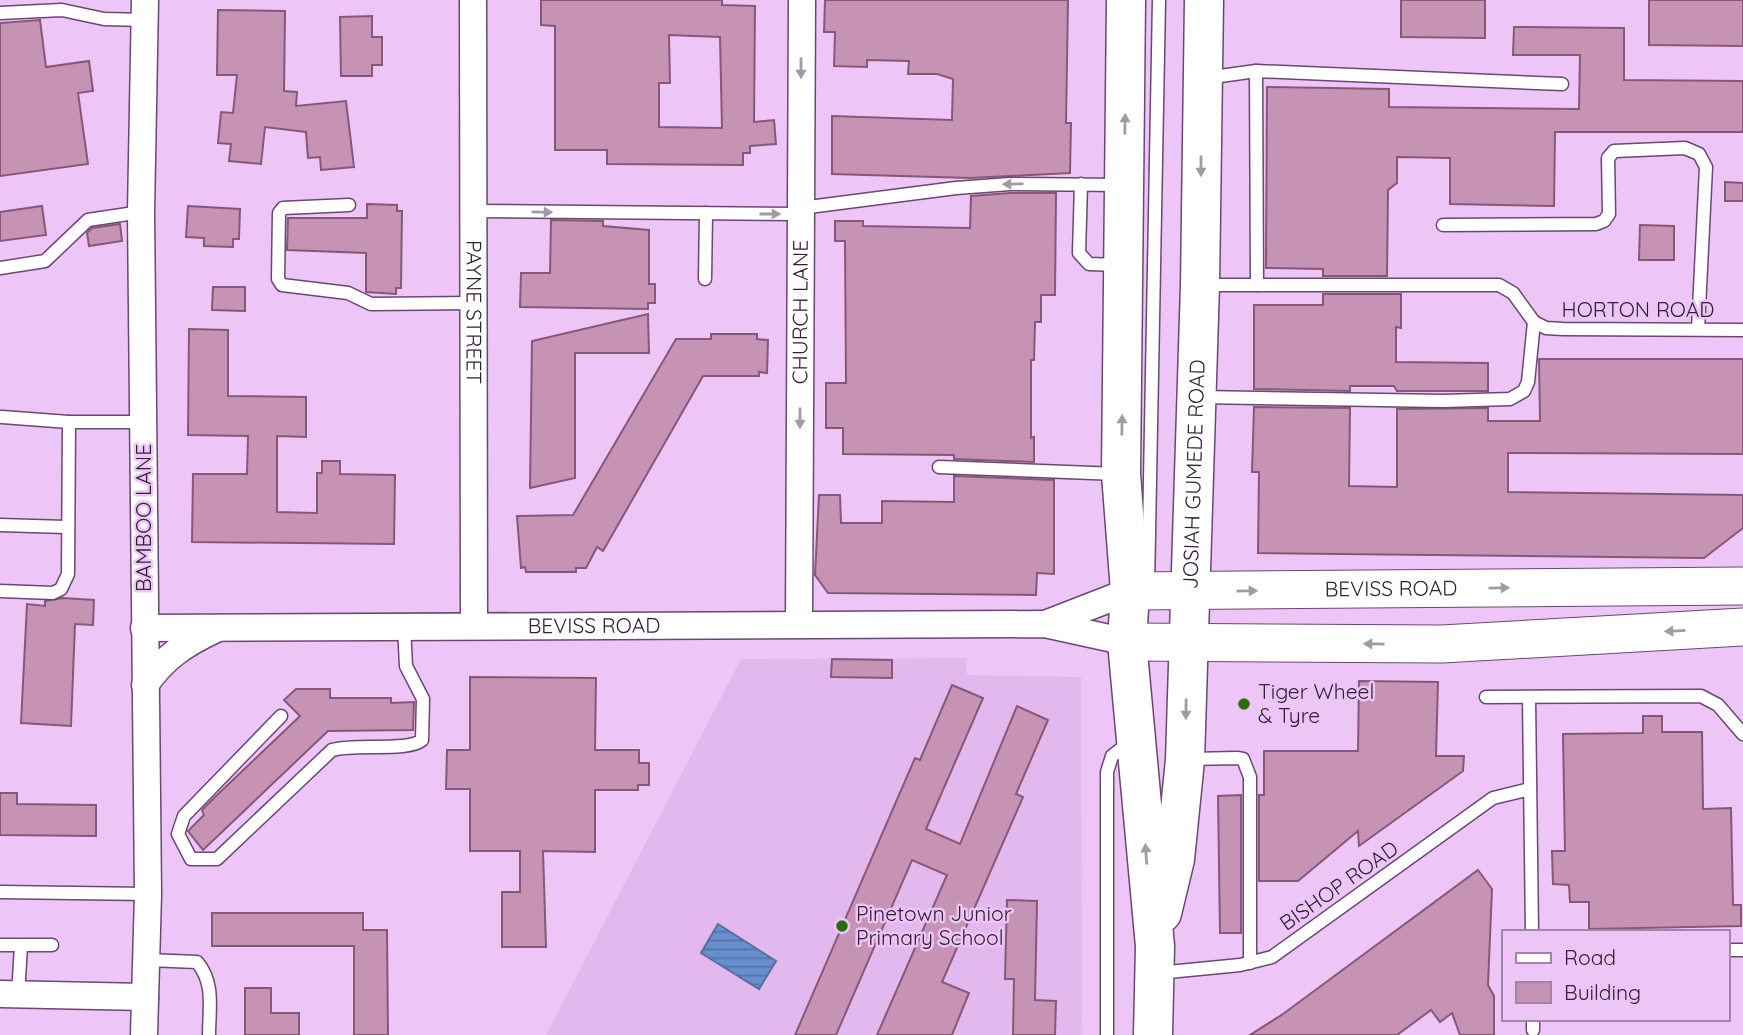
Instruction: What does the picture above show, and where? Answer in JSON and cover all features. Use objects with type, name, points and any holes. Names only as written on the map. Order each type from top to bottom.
[{"type":"main road","name":"JOSIAH GUMEDE ROAD","points":[[1126,0],[1121,474],[1142,595],[1135,737],[1154,960],[1153,1035]]},
{"type":"main road","name":"JOSIAH GUMEDE ROAD","points":[[1154,960],[1175,859],[1185,760],[1200,285],[1203,0]]},
{"type":"main road","name":"BEVISS ROAD","points":[[1142,595],[1189,592],[1743,586]]},
{"type":"main road","name":"BEVISS ROAD","points":[[1140,637],[1188,641],[1442,644],[1743,626]]},
{"type":"street","name":"PAYNE STREET","points":[[472,0],[474,624]]},
{"type":"street","name":"CHURCH LANE","points":[[799,624],[802,0]]},
{"type":"street","name":"BAMBOO LANE","points":[[144,1035],[148,894],[141,212],[146,10]]},
{"type":"street","name":"BEVISS ROAD","points":[[1045,624],[1142,595]]},
{"type":"street","name":"BEVISS ROAD","points":[[144,628],[474,624],[1045,624],[1140,637]]},
{"type":"street","points":[[145,685],[173,652],[221,626]]},
{"type":"street","points":[[9,995],[145,997]]},
{"type":"lane","points":[[1142,595],[1159,0]]},
{"type":"lane","points":[[0,13],[62,10],[104,19],[146,10]]},
{"type":"lane","points":[[1202,78],[1256,71],[1562,84]]},
{"type":"lane","points":[[1256,71],[1257,285]]},
{"type":"lane","points":[[1443,225],[1596,224],[1604,221],[1609,214],[1608,158],[1614,151],[1685,148],[1699,154],[1706,167],[1698,329]]},
{"type":"lane","points":[[1081,184],[1079,253],[1089,264],[1123,265]]},
{"type":"lane","points":[[474,211],[706,214],[801,211],[956,188],[1124,185]]},
{"type":"lane","points":[[349,205],[283,208],[279,213],[278,279],[282,285],[348,292],[371,304],[474,303]]},
{"type":"lane","points":[[0,268],[23,267],[45,261],[88,220],[141,212]]},
{"type":"lane","points":[[705,279],[706,214]]},
{"type":"lane","points":[[1196,397],[1443,401],[1510,398],[1524,391],[1528,382],[1534,322],[1513,293],[1499,285],[1200,285]]},
{"type":"lane","name":"HORTON ROAD","points":[[1534,322],[1546,328],[1563,329],[1743,330]]},
{"type":"lane","points":[[2,417],[69,422],[143,422]]},
{"type":"lane","points":[[0,591],[53,593],[61,589],[68,574],[66,527],[69,422]]},
{"type":"lane","points":[[939,467],[1121,474]]},
{"type":"lane","points":[[0,525],[66,527]]},
{"type":"lane","points":[[281,716],[184,816],[178,834],[191,859],[217,859],[332,750],[349,745],[412,745],[422,740],[423,699],[406,666],[404,625]]},
{"type":"lane","points":[[1486,697],[1701,696],[1718,705],[1743,734]]},
{"type":"lane","points":[[1529,698],[1532,930]]},
{"type":"lane","points":[[1107,1035],[1107,772],[1112,756],[1135,737]]},
{"type":"lane","points":[[1185,760],[1237,758],[1243,759],[1247,767],[1250,777],[1250,962]]},
{"type":"lane","name":"BISHOP ROAD","points":[[1154,960],[1250,962],[1272,957],[1493,799],[1530,789]]},
{"type":"lane","points":[[0,892],[148,894]]},
{"type":"lane","points":[[0,945],[52,945]]},
{"type":"lane","points":[[9,995],[21,946]]},
{"type":"lane","points":[[148,960],[197,962],[204,970],[209,980],[209,1035]]},
{"type":"shaded area","name":"Pinetown Junior Primary School","points":[[966,658],[967,675],[1081,677],[1082,1035],[546,1035],[741,659]]},
{"type":"water","points":[[718,924],[776,961],[759,989],[701,953]]},
{"type":"building","points":[[541,0],[722,0],[722,5],[755,6],[754,122],[774,120],[776,144],[750,146],[750,153],[743,153],[743,165],[607,164],[607,150],[555,150],[555,26],[541,25]],"holes":[[[669,35],[720,37],[722,128],[659,127],[659,83],[670,83]]]},
{"type":"building","points":[[825,0],[1068,0],[1066,123],[1071,123],[1070,173],[970,178],[832,174],[832,116],[952,120],[953,79],[937,74],[908,74],[909,61],[867,60],[867,67],[834,66],[835,32],[824,32]]},
{"type":"building","points":[[1401,0],[1485,0],[1485,38],[1401,37]]},
{"type":"building","points":[[1649,0],[1743,0],[1743,46],[1649,45]]},
{"type":"building","points":[[218,10],[285,11],[284,91],[297,92],[296,106],[346,101],[354,167],[321,170],[320,157],[308,158],[306,132],[265,127],[261,164],[229,161],[231,144],[218,143],[221,112],[233,113],[237,75],[217,75]]},
{"type":"building","points":[[372,16],[372,37],[382,37],[382,65],[372,65],[372,76],[341,76],[340,17]]},
{"type":"building","points":[[40,20],[46,67],[89,61],[93,91],[78,93],[88,164],[0,176],[0,23]]},
{"type":"building","points":[[1514,27],[1624,28],[1624,80],[1743,81],[1743,132],[1555,132],[1554,206],[1450,204],[1450,158],[1397,157],[1397,183],[1388,190],[1387,276],[1323,276],[1323,269],[1266,268],[1267,87],[1389,89],[1389,107],[1579,109],[1580,55],[1513,55]]},
{"type":"building","points":[[1725,182],[1743,183],[1743,201],[1725,201]]},
{"type":"building","points":[[1056,193],[1055,295],[1041,295],[1041,322],[1035,322],[1034,360],[1031,360],[1031,438],[1034,437],[1034,462],[954,459],[954,455],[843,454],[843,428],[826,428],[826,383],[846,383],[845,241],[835,241],[835,221],[863,221],[863,226],[970,228],[971,196]]},
{"type":"building","points":[[367,204],[397,205],[397,211],[402,211],[401,288],[396,288],[396,294],[366,292],[366,253],[287,250],[288,218],[367,218]]},
{"type":"building","points":[[42,206],[46,235],[0,241],[0,212]]},
{"type":"building","points":[[188,206],[240,209],[239,239],[233,239],[233,247],[204,246],[204,238],[186,237]]},
{"type":"building","points":[[551,220],[603,221],[603,226],[649,230],[649,284],[655,284],[655,303],[648,303],[648,309],[520,307],[521,273],[550,273]]},
{"type":"building","points":[[120,224],[122,241],[89,246],[87,233],[92,228]]},
{"type":"building","points":[[1640,225],[1674,226],[1674,260],[1639,260]]},
{"type":"building","points":[[213,287],[245,287],[245,311],[212,310]]},
{"type":"building","points":[[1323,294],[1401,294],[1401,328],[1396,327],[1396,362],[1488,363],[1488,391],[1397,391],[1394,386],[1350,386],[1350,391],[1254,389],[1254,305],[1323,305]]},
{"type":"building","points":[[648,314],[649,353],[575,353],[575,478],[530,488],[532,341]]},
{"type":"building","points":[[189,329],[228,330],[228,396],[306,397],[306,437],[277,436],[277,512],[317,513],[317,473],[322,473],[322,461],[340,461],[340,474],[395,475],[394,544],[192,542],[193,474],[247,474],[248,436],[188,435]]},
{"type":"building","points":[[711,334],[757,334],[757,339],[768,340],[767,373],[759,372],[759,376],[703,376],[603,551],[597,547],[586,568],[576,568],[576,572],[526,572],[525,567],[521,568],[517,516],[573,515],[676,339],[711,339]]},
{"type":"building","points":[[1539,359],[1743,359],[1743,454],[1508,453],[1508,492],[1743,495],[1743,528],[1704,558],[1258,553],[1259,472],[1252,472],[1254,407],[1350,408],[1349,486],[1397,487],[1397,409],[1488,408],[1488,421],[1540,421]]},
{"type":"building","points":[[954,476],[1054,480],[1054,574],[1037,573],[1036,595],[828,593],[815,575],[819,495],[840,495],[841,523],[882,523],[882,501],[954,502]]},
{"type":"building","points":[[63,598],[94,600],[93,625],[75,624],[71,726],[21,723],[27,604],[45,606],[45,601]]},
{"type":"building","points":[[832,659],[892,660],[892,678],[831,677]]},
{"type":"building","points":[[470,677],[596,678],[595,750],[639,750],[639,763],[649,763],[649,785],[638,785],[638,790],[595,790],[595,852],[543,851],[546,947],[502,947],[502,892],[520,892],[520,851],[470,851],[470,789],[446,789],[447,750],[470,750]]},
{"type":"building","points":[[1359,681],[1438,682],[1436,756],[1464,756],[1463,771],[1359,846],[1358,831],[1298,881],[1259,881],[1259,795],[1264,795],[1264,751],[1358,751]]},
{"type":"building","points":[[952,685],[983,698],[926,829],[960,844],[1017,706],[1048,720],[1016,794],[1023,797],[942,982],[969,993],[952,1035],[877,1035],[947,875],[912,860],[836,1035],[795,1035],[915,758],[920,760]]},
{"type":"building","points":[[296,689],[330,689],[330,698],[391,698],[391,703],[414,702],[413,730],[328,731],[203,850],[188,831],[204,815],[202,810],[300,716],[284,700]]},
{"type":"building","points":[[1643,716],[1662,716],[1662,732],[1702,732],[1703,809],[1731,808],[1733,905],[1741,905],[1741,926],[1589,929],[1589,902],[1570,902],[1569,885],[1553,884],[1552,851],[1565,851],[1563,734],[1643,733]]},
{"type":"building","points":[[0,793],[17,793],[17,804],[96,805],[96,836],[0,835]]},
{"type":"building","points":[[1241,795],[1241,933],[1220,933],[1218,796]]},
{"type":"building","points":[[1478,870],[1492,889],[1488,985],[1494,996],[1494,1035],[1460,1035],[1452,1013],[1440,1022],[1431,1010],[1397,1035],[1250,1035],[1283,1014]]},
{"type":"building","points":[[1007,900],[1037,901],[1035,1000],[1056,1001],[1055,1035],[1013,1035],[1014,979],[1005,979]]},
{"type":"building","points":[[212,913],[363,913],[363,930],[387,930],[388,1035],[354,1035],[354,946],[212,946]]},
{"type":"building","points":[[245,988],[271,988],[271,1013],[299,1013],[299,1035],[245,1035]]},
{"type":"place","name":"Tiger Wheel & Tyre","points":[[1244,704]]},
{"type":"place","name":"Pinetown Junior Primary School","points":[[842,926]]}]
